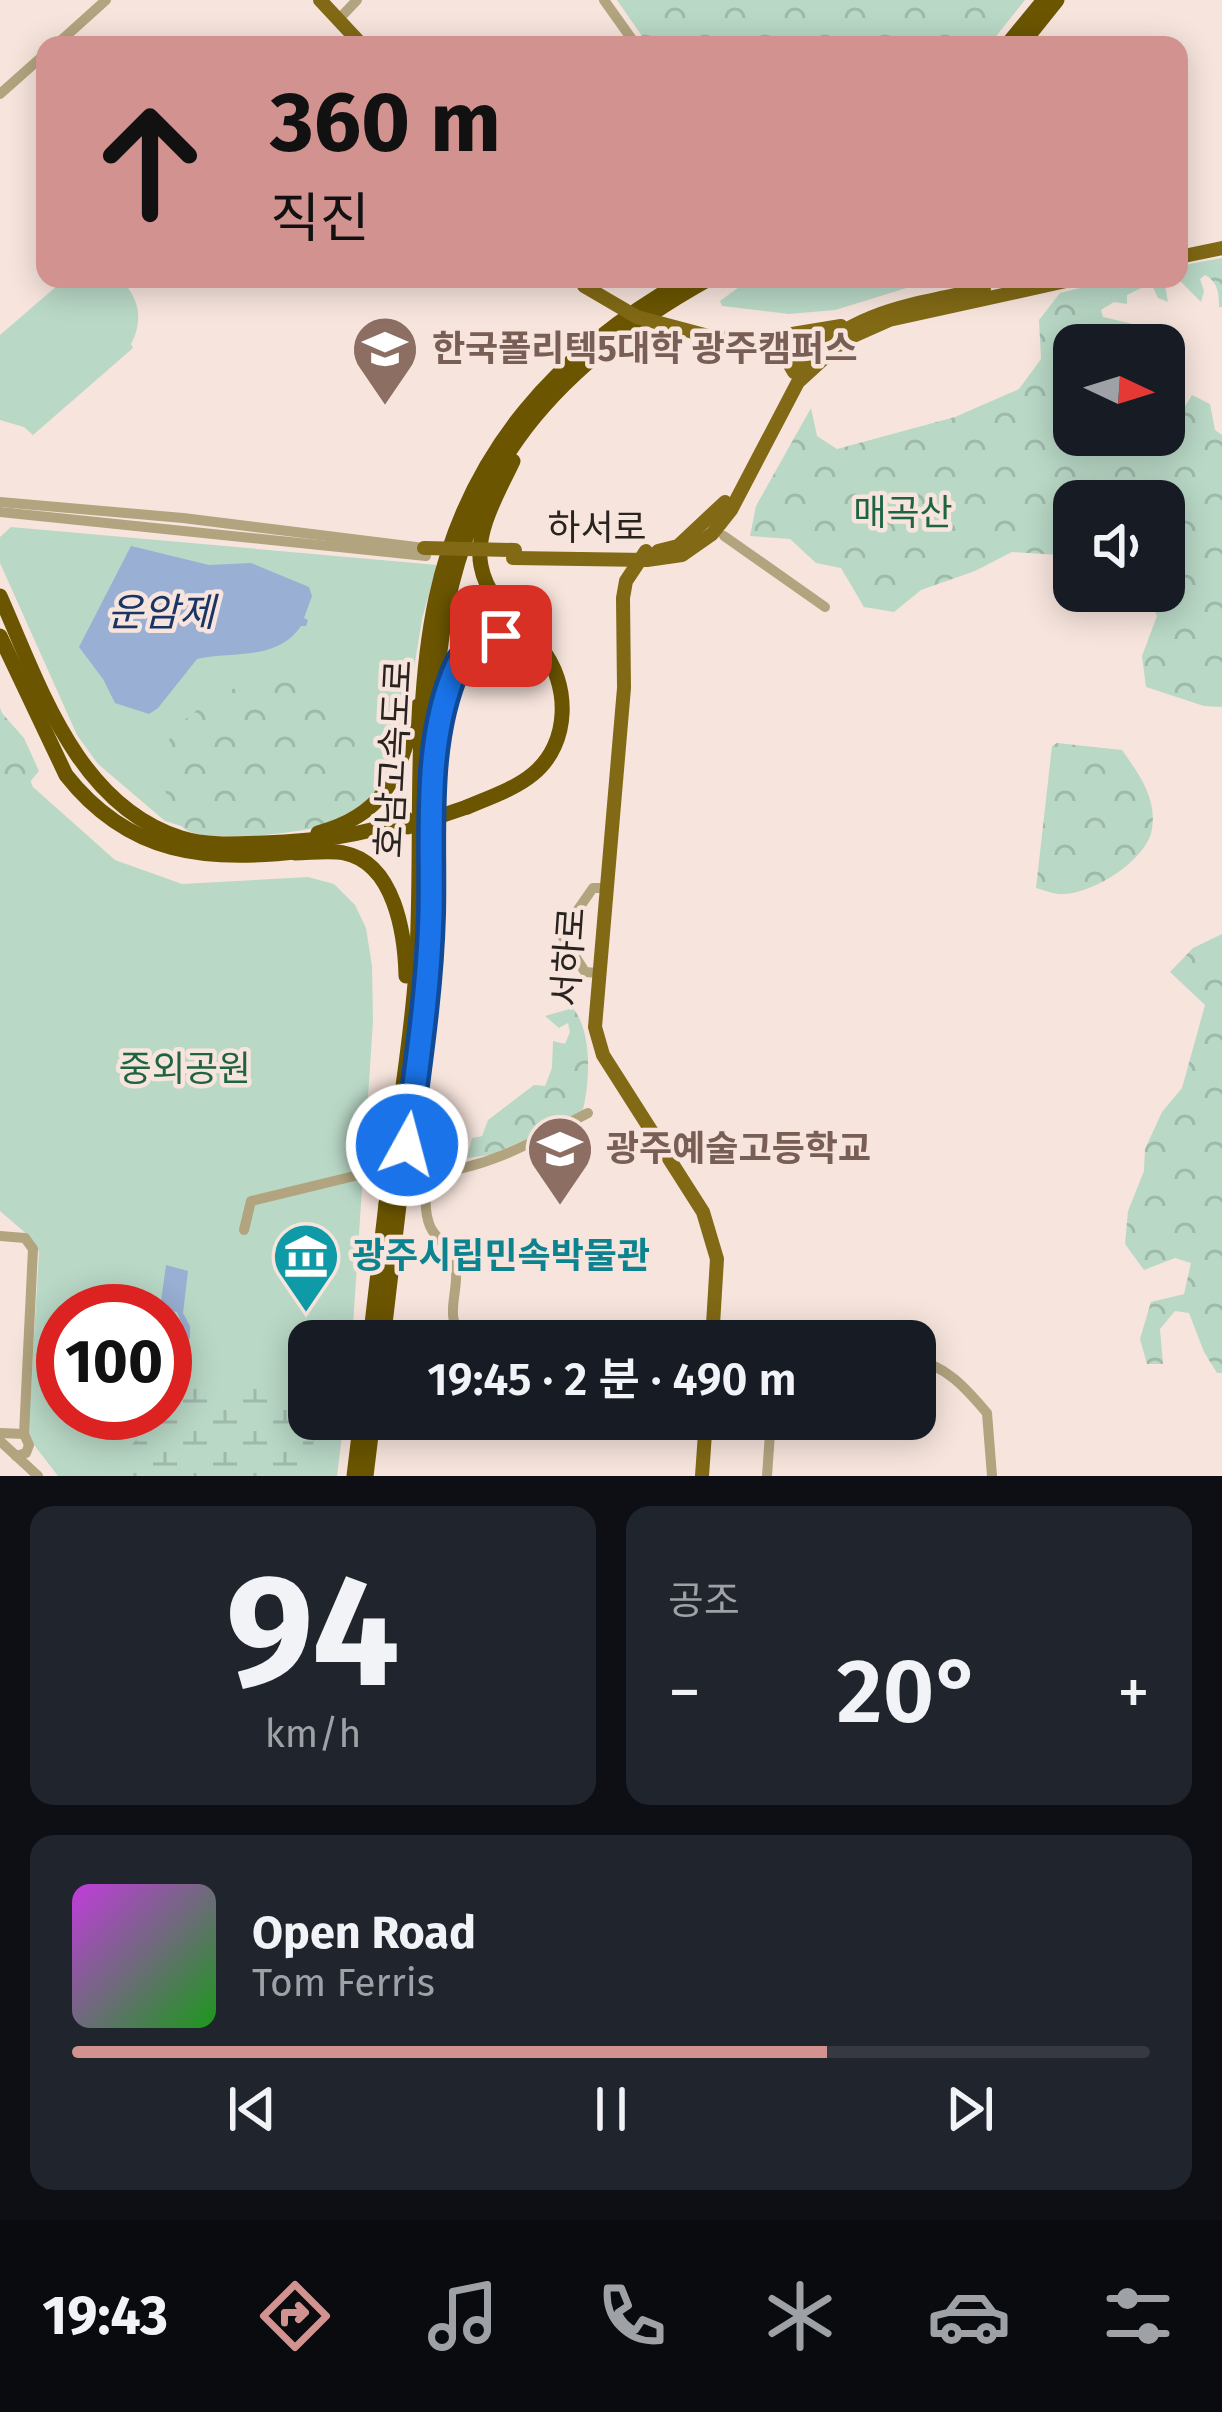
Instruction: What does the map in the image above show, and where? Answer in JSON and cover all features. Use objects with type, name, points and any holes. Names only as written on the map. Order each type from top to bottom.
[{"type":"highway","points":[[1014,36],[1043,0]]},
{"type":"highway","points":[[1028,36],[1057,0]]},
{"type":"highway","name":"호남고속도로","points":[[401,1144],[416,971],[426,680],[436,598],[446,563],[462,515],[532,398],[575,354],[671,288]]},
{"type":"highway","name":"호남고속도로","points":[[374,1320],[427,983],[438,671],[446,610],[469,528],[514,443],[541,406],[615,338],[695,288]]},
{"type":"highway","points":[[0,636],[66,775],[81,794],[151,843],[191,854],[343,845],[532,776],[559,731],[559,681],[539,646],[496,601],[480,565],[482,537],[528,435],[588,361]]},
{"type":"highway","points":[[0,596],[43,692],[82,764],[106,793],[161,830],[184,839],[344,853],[364,861],[380,876],[406,949],[406,1060]]},
{"type":"highway","points":[[434,754],[462,657],[490,638],[513,637],[531,647],[546,665],[555,688],[557,718],[551,736],[530,767],[466,803]]},
{"type":"highway","points":[[274,848],[337,828],[370,810],[399,768],[426,680]]},
{"type":"highway","name":"호남고속도로","points":[[385,1320],[393,1205]]},
{"type":"highway","points":[[353,1476],[358,1440]]},
{"type":"highway","points":[[366,1476],[371,1440]]},
{"type":"main road","points":[[320,0],[353,36]]},
{"type":"main road","points":[[1188,250],[1222,243]]},
{"type":"main road","points":[[588,288],[637,316],[712,337],[798,345],[817,355]]},
{"type":"main road","name":"하서로","points":[[642,555],[678,546],[722,508],[794,373],[851,324],[883,311],[990,288]]},
{"type":"main road","name":"하서로","points":[[425,552],[682,555],[712,534],[730,510],[817,355],[877,324],[1035,288]]},
{"type":"main road","points":[[757,340],[851,324]]},
{"type":"main road","points":[[757,340],[780,349],[794,373]]},
{"type":"main road","name":"서하로","points":[[642,555],[626,581],[623,598],[624,688],[595,1028],[603,1055],[703,1212],[717,1265],[713,1320]]},
{"type":"main road","points":[[702,1476],[705,1440]]},
{"type":"street","points":[[66,36],[106,0]]},
{"type":"street","points":[[338,20],[357,0]]},
{"type":"street","points":[[604,0],[630,36]]},
{"type":"street","points":[[0,94],[36,62]]},
{"type":"street","name":"하서로","points":[[1,511],[425,552]]},
{"type":"street","points":[[724,536],[825,607]]},
{"type":"street","points":[[598,973],[585,972],[561,934],[593,888],[604,888]]},
{"type":"street","points":[[244,1230],[251,1201],[391,1168],[426,1174],[514,1152],[587,1113]]},
{"type":"street","points":[[426,1174],[429,1226],[451,1252],[456,1271],[452,1320]]},
{"type":"street","points":[[0,1237],[25,1238],[33,1249],[8,1437],[34,1472]]},
{"type":"street","points":[[936,1367],[987,1412],[992,1476]]},
{"type":"street","points":[[8,1437],[29,1441],[21,1454]]},
{"type":"street","points":[[767,1476],[770,1440]]},
{"type":"green space","points":[[617,0],[1025,0],[996,36],[642,36]]},
{"type":"green space","points":[[1222,258],[1222,307],[1217,288],[1205,275],[1200,279],[1201,302],[1187,288],[1188,264]]},
{"type":"green space","points":[[55,288],[128,288],[136,304],[133,348],[33,435],[0,420],[0,335]]},
{"type":"green space","points":[[738,288],[907,288],[835,310],[789,314],[722,306],[720,301]]},
{"type":"green space","name":"매곡산","points":[[1080,288],[1141,288],[1127,295],[1127,304],[1114,302],[1101,310],[1103,317],[1133,324],[1053,324],[1053,456],[1185,456],[1185,406],[1192,395],[1210,404],[1215,430],[1222,435],[1222,707],[1204,706],[1146,687],[1142,656],[1155,612],[1185,612],[1185,480],[1053,480],[1053,555],[1012,552],[921,590],[894,612],[864,607],[841,568],[816,563],[790,539],[750,536],[756,506],[811,408],[817,436],[837,449],[955,417],[1019,389],[1041,359],[1039,320],[1060,293]]},
{"type":"green space","name":"매곡산","points":[[1153,288],[1166,288],[1168,302],[1158,298]]},
{"type":"green space","points":[[11,527],[437,565],[422,619],[403,737],[390,775],[315,828],[214,836],[165,821],[98,764],[77,735],[0,563],[0,537]]},
{"type":"green space","points":[[283,671],[328,690],[347,706],[356,727],[354,775],[390,775],[362,808],[337,822],[245,836],[188,831],[167,811],[164,769],[171,731],[216,695]]},
{"type":"green space","name":"중외공원","points":[[0,708],[33,787],[115,860],[182,884],[308,877],[334,884],[355,905],[366,928],[373,1021],[353,1320],[288,1320],[288,1440],[341,1440],[337,1476],[58,1476],[28,1437],[36,1302],[36,1440],[192,1440],[192,1284],[37,1284],[39,1252],[30,1237],[0,1211]]},
{"type":"green space","points":[[0,711],[24,738],[39,771],[16,799],[0,805]]},
{"type":"green space","points":[[1052,746],[1122,750],[1145,787],[1153,818],[1148,841],[1130,863],[1090,888],[1064,894],[1036,888]]},
{"type":"green space","points":[[1222,934],[1222,1373],[1217,1373],[1189,1313],[1175,1311],[1160,1329],[1163,1364],[1147,1364],[1140,1339],[1151,1302],[1184,1294],[1191,1263],[1175,1258],[1144,1270],[1125,1244],[1128,1211],[1144,1171],[1145,1149],[1162,1112],[1182,1088],[1205,1005],[1170,972],[1193,948]]},
{"type":"green space","points":[[573,1008],[584,1031],[588,1059],[582,1114],[491,1155],[467,1158],[472,1138],[482,1136],[488,1120],[534,1085],[545,1086],[552,1068],[553,1041],[565,1044],[570,1032],[568,1023],[559,1028],[545,1016]]},
{"type":"green space","points":[[205,1383],[288,1391],[288,1440],[314,1440],[310,1476],[120,1476],[119,1460],[136,1440],[192,1440],[192,1388]]},
{"type":"water","name":"운암제","points":[[131,546],[209,565],[251,563],[309,587],[312,596],[306,626],[268,650],[197,659],[149,714],[115,703],[79,647]]},
{"type":"water","points":[[166,1265],[188,1271],[186,1284],[163,1284]]},
{"type":"place","name":"한국폴리텍5대학 광주캠퍼스","points":[[385,408]]},
{"type":"place","name":"광주예술고등학교","points":[[560,1208]]},
{"type":"place","name":"광주시립민속박물관","points":[[306,1315]]},
{"type":"route","points":[[407,1145],[427,983],[434,754],[462,657],[501,636]]}]
